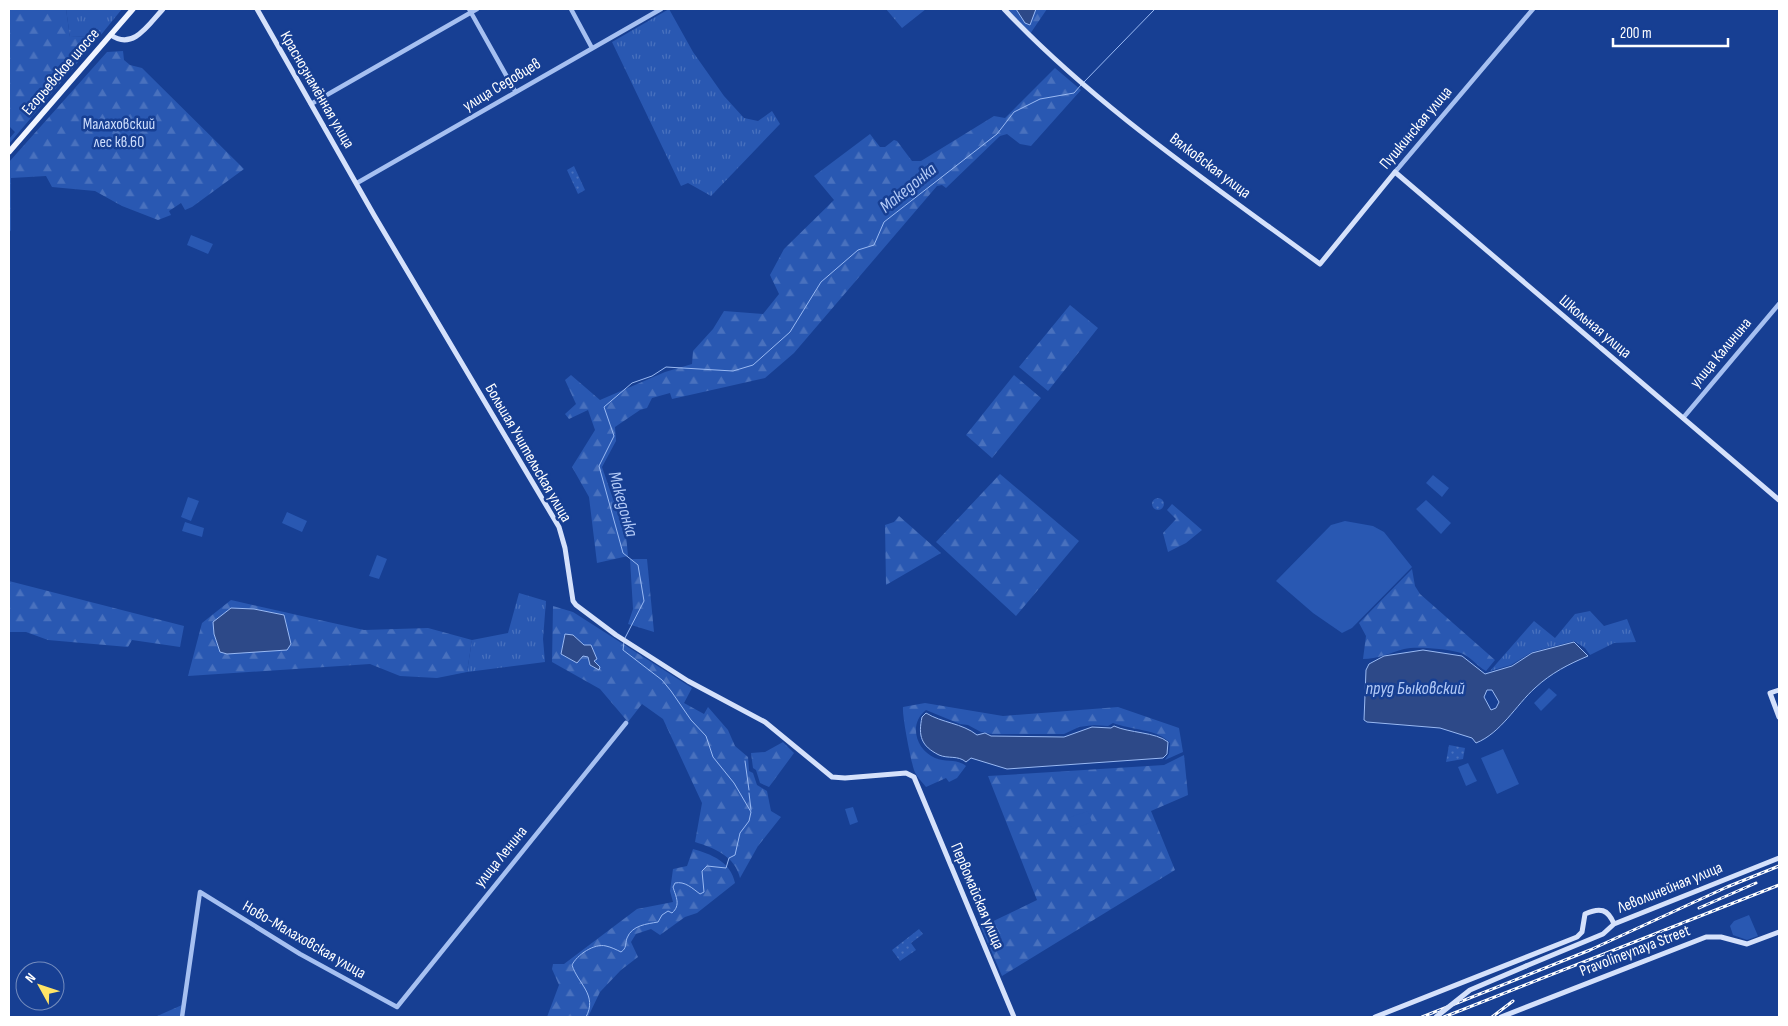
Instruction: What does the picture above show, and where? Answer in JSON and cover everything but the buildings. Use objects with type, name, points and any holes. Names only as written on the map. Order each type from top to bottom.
[{"type":"main road","name":"Егорьевское шоссе","points":[[9,152],[133,9]]},
{"type":"main road","points":[[111,34],[122,40],[132,39],[163,9]]},
{"type":"main road","name":"Краснознамённая улица","points":[[257,9],[357,183]]},
{"type":"main road","name":"Вялковская улица","points":[[1004,9],[1030,37],[1078,80],[1183,162],[1320,264]]},
{"type":"main road","name":"Пушкинская улица","points":[[1320,264],[1395,172]]},
{"type":"main road","name":"Школьная улица","points":[[1395,172],[1779,500]]},
{"type":"main road","name":"Большая Учительская улица","points":[[357,183],[559,527],[565,548],[573,601],[581,610],[688,681],[765,722],[832,777],[845,778],[906,773],[914,778],[917,783]]},
{"type":"main road","points":[[1779,690],[1770,693],[1779,717]]},
{"type":"main road","name":"Первомайская улица","points":[[917,783],[1014,1017]]},
{"type":"main road","name":"Леволинейная улица","points":[[1376,1017],[1577,937],[1582,932],[1585,914],[1595,909],[1604,910],[1610,914],[1614,924],[1779,858]]},
{"type":"main road","points":[[1436,1017],[1470,990],[1603,934],[1614,924]]},
{"type":"main road","name":"Pravolineynaya Street","points":[[1501,1017],[1706,936],[1722,936],[1746,944],[1779,932]]},
{"type":"street","points":[[311,104],[470,11],[477,9]]},
{"type":"street","points":[[571,9],[592,48]]},
{"type":"street","name":"улица Седовцев","points":[[357,183],[661,9]]},
{"type":"street","name":"Пушкинская улица","points":[[1395,172],[1533,9]]},
{"type":"street","points":[[470,11],[515,91]]},
{"type":"street","name":"улица Калинина","points":[[1683,418],[1779,304]]},
{"type":"street","name":"улица Ленина","points":[[397,1008],[626,723]]},
{"type":"street","name":"Ново-Малаховская улица","points":[[182,1017],[200,892],[300,954],[397,1008]]},
{"type":"green space","points":[[9,9],[66,9],[70,37],[100,36],[9,144],[9,139],[15,132],[9,126]]},
{"type":"green space","points":[[66,9],[122,9],[100,36],[70,37]]},
{"type":"green space","points":[[669,9],[693,52],[724,96],[744,118],[758,121],[772,111],[780,124],[711,196],[688,183],[681,186],[612,42]]},
{"type":"green space","points":[[886,9],[926,9],[902,28]]},
{"type":"green space","points":[[1007,9],[1047,9],[1030,34]]},
{"type":"green space","name":"Малаховский лес кв.60","points":[[123,51],[124,60],[130,65],[142,68],[244,169],[192,207],[185,210],[181,203],[169,211],[171,215],[158,220],[122,206],[95,191],[52,187],[46,176],[11,178],[11,230],[9,233],[9,162],[107,52]]},
{"type":"green space","points":[[1055,68],[1081,90],[1031,146],[1020,144],[1007,134],[1000,136],[946,188],[942,185],[937,186],[794,353],[765,378],[672,399],[670,393],[652,398],[647,408],[640,410],[615,427],[616,441],[602,467],[613,499],[625,524],[628,556],[597,563],[589,497],[572,467],[595,430],[588,410],[569,419],[565,414],[576,404],[565,380],[571,375],[600,400],[665,372],[692,364],[693,351],[713,329],[724,311],[763,314],[779,294],[770,275],[784,249],[834,200],[814,176],[870,134],[880,147],[885,147],[894,140],[897,141],[912,161],[921,161],[994,116],[1005,118]]},
{"type":"green space","points":[[574,166],[585,190],[578,194],[567,170]]},
{"type":"green space","points":[[191,235],[213,244],[208,254],[187,245]]},
{"type":"green space","points":[[1070,305],[1098,328],[1048,391],[1019,367]]},
{"type":"green space","points":[[1014,375],[1041,398],[992,458],[966,435]]},
{"type":"green space","points":[[1000,474],[1079,541],[1016,616],[936,542]]},
{"type":"green space","points":[[1433,475],[1449,488],[1442,497],[1426,483]]},
{"type":"green space","points":[[188,497],[199,501],[191,521],[181,517]]},
{"type":"green space","points":[[1158,498],[1164,504],[1158,510],[1152,504]]},
{"type":"green space","points":[[1426,500],[1451,523],[1441,534],[1416,509]]},
{"type":"green space","points":[[1172,504],[1202,530],[1186,543],[1168,552],[1163,533],[1176,519],[1167,510]]},
{"type":"green space","points":[[287,512],[307,521],[302,532],[282,523]]},
{"type":"green space","points":[[899,516],[941,553],[886,585],[885,525],[894,522]]},
{"type":"green space","points":[[1345,521],[1373,526],[1384,532],[1412,567],[1352,628],[1342,633],[1313,613],[1276,581],[1331,525]]},
{"type":"green space","points":[[185,522],[204,528],[202,537],[182,531]]},
{"type":"green space","points":[[377,555],[387,559],[379,579],[369,576]]},
{"type":"green space","points":[[630,559],[647,559],[654,632],[628,624],[633,609]]},
{"type":"green space","points":[[1412,569],[1415,586],[1420,594],[1495,660],[1486,671],[1464,654],[1441,649],[1409,648],[1378,657],[1363,659],[1366,636],[1359,623]]},
{"type":"green space","points":[[9,581],[184,626],[180,647],[132,640],[128,647],[48,640],[26,632],[9,632]]},
{"type":"green space","points":[[519,593],[546,601],[543,639],[545,662],[467,672],[472,640],[508,633]]},
{"type":"green space","points":[[231,600],[364,630],[428,628],[472,640],[467,672],[437,678],[400,676],[370,664],[188,676],[202,623]]},
{"type":"green space","points":[[553,606],[573,612],[692,688],[684,703],[704,714],[708,707],[728,730],[735,746],[748,757],[749,771],[753,773],[757,785],[767,791],[771,811],[781,817],[758,846],[740,878],[734,864],[723,854],[695,842],[702,803],[663,719],[642,704],[628,722],[600,689],[552,662]]},
{"type":"green space","points":[[1590,611],[1604,626],[1627,619],[1636,642],[1614,643],[1590,655],[1585,648],[1574,641],[1532,652],[1511,665],[1490,671],[1534,621],[1555,638],[1575,614]]},
{"type":"green space","points":[[1549,688],[1557,695],[1541,711],[1534,703]]},
{"type":"green space","points":[[925,703],[1003,716],[1118,707],[1179,728],[1183,752],[1165,760],[1169,754],[1170,743],[1165,738],[1151,732],[1113,723],[1108,726],[1079,727],[1064,734],[992,734],[981,732],[968,725],[960,724],[926,710],[920,716],[916,729],[919,743],[923,749],[935,758],[958,762],[966,766],[957,778],[949,782],[946,778],[926,787],[914,770],[903,712],[903,707]]},
{"type":"green space","points":[[783,742],[794,753],[769,787],[760,783],[756,770],[753,768],[751,753],[765,752]]},
{"type":"green space","points":[[1449,745],[1465,748],[1463,759],[1446,762]]},
{"type":"green space","points":[[1503,749],[1519,784],[1497,794],[1481,758]]},
{"type":"green space","points":[[1184,755],[1188,795],[1151,811],[1175,870],[1002,976],[981,927],[1037,900],[988,776],[1164,765]]},
{"type":"green space","points":[[1468,763],[1477,781],[1466,786],[1458,767]]},
{"type":"green space","points":[[853,807],[858,822],[850,825],[845,809]]},
{"type":"green space","points":[[1088,811],[1092,822],[1072,829],[1068,818]]},
{"type":"green space","points":[[693,849],[707,853],[725,864],[735,883],[697,913],[685,917],[660,935],[651,929],[636,934],[631,942],[638,957],[621,970],[600,992],[588,1017],[547,1017],[559,985],[552,969],[553,964],[564,964],[637,909],[673,902],[670,891],[673,869],[687,866]]},
{"type":"green space","points":[[1749,915],[1758,936],[1747,940],[1733,935],[1730,926],[1734,921]]},
{"type":"green space","points":[[919,929],[923,934],[911,943],[916,950],[900,961],[892,950]]},
{"type":"green space","points":[[182,1005],[180,1017],[155,1017]]},
{"type":"water","points":[[1016,9],[1036,9],[1030,25],[1025,23]]},
{"type":"water","points":[[231,608],[254,609],[284,615],[291,644],[287,650],[227,654],[220,652],[214,634],[213,622]]},
{"type":"water","points":[[565,634],[573,635],[584,645],[591,645],[597,659],[594,661],[600,667],[599,670],[590,665],[588,657],[583,656],[577,663],[561,654]]},
{"type":"water","name":"пруд Быковский","points":[[1574,642],[1588,656],[1560,669],[1547,678],[1528,695],[1501,726],[1476,743],[1472,738],[1440,728],[1367,722],[1364,720],[1366,670],[1369,664],[1384,656],[1423,650],[1462,656],[1485,674],[1512,666],[1532,653]],"holes":[[[1487,690],[1492,690],[1499,702],[1496,708],[1491,710],[1484,697]]]},
{"type":"water","points":[[926,713],[965,728],[977,735],[985,733],[991,736],[1064,737],[1092,727],[1111,728],[1114,726],[1163,739],[1168,742],[1167,754],[1163,758],[1007,769],[971,758],[966,762],[933,752],[922,740],[920,730],[922,717]]},
{"type":"waterway","name":"Македонка","points":[[1084,82],[1155,9]]},
{"type":"waterway","name":"Македонка","points":[[625,638],[644,601],[638,565],[623,553],[599,466],[614,436],[604,407],[632,383],[652,376],[666,367],[733,371],[753,365],[790,332],[821,282],[858,250],[874,245],[884,222],[997,134],[1014,112],[1040,99],[1074,93],[1081,85]]},
{"type":"waterway","name":"Македонка","points":[[586,1017],[590,1002],[586,990],[572,965],[574,961],[586,951],[596,946],[606,946],[621,952],[626,946],[627,938],[632,930],[658,922],[662,915],[668,911],[672,913],[677,904],[673,887],[675,883],[685,884],[700,894],[704,892],[702,871],[707,866],[726,868],[729,858],[735,855],[740,833],[749,821],[751,812],[734,783],[713,757],[706,736],[691,720],[662,680],[623,650],[624,642]]},
{"type":"waterway","points":[[745,761],[749,790]]},
{"type":"waterway","points":[[749,793],[751,810]]},
{"type":"railway","points":[[1422,1017],[1590,950],[1727,887],[1779,866]]},
{"type":"railway","points":[[1699,908],[1756,883]]},
{"type":"railway","points":[[1444,1017],[1779,885]]},
{"type":"railway","points":[[1492,1017],[1513,1001]]}]
